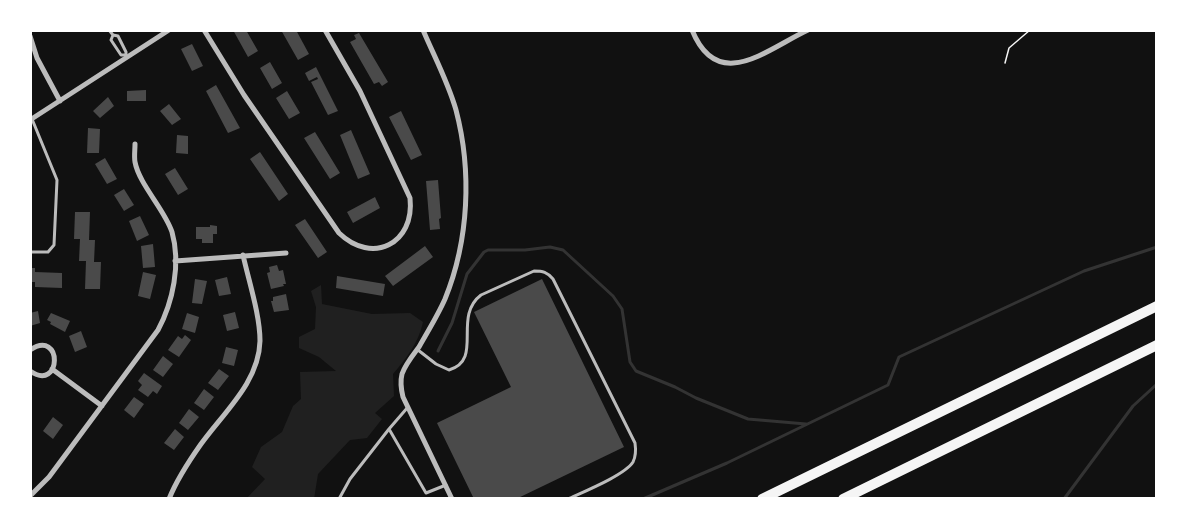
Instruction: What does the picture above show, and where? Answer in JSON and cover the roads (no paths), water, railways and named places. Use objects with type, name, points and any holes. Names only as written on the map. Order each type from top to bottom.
[{"type":"highway","points":[[762,499],[1157,306]]},
{"type":"highway","points":[[843,499],[1157,345]]},
{"type":"street","points":[[31,119],[169,30]]},
{"type":"street","points":[[204,30],[244,95],[339,233],[348,242],[357,246],[381,248],[394,242],[405,229],[410,218],[410,198],[360,91],[325,30]]},
{"type":"street","points":[[423,30],[455,110],[466,168],[466,207],[461,242],[451,283],[429,331],[403,372],[401,381],[403,397],[452,499]]},
{"type":"street","points":[[692,30],[696,41],[710,56],[730,63],[748,61],[808,30]]},
{"type":"street","points":[[30,36],[37,58],[60,101]]},
{"type":"street","points":[[30,496],[48,477],[158,330],[170,304],[175,261],[171,231],[137,168],[135,144]]},
{"type":"street","points":[[175,261],[286,253]]},
{"type":"street","points":[[168,499],[177,480],[246,384],[257,364],[259,328],[243,255]]},
{"type":"street","points":[[30,350],[39,346],[48,348],[52,351],[55,360],[52,369],[44,375],[30,370]]},
{"type":"street","points":[[52,369],[102,406]]},
{"type":"lane","points":[[109,30],[113,35],[118,36],[126,52],[125,57],[121,55],[111,40],[113,35]]},
{"type":"lane","points":[[30,252],[48,252],[54,246],[57,180],[31,119]]},
{"type":"lane","points":[[417,349],[436,364],[449,370],[457,368],[464,362],[468,313],[474,301],[534,271],[549,274],[631,435],[636,450],[634,461],[629,467],[568,499]]},
{"type":"lane","points":[[339,499],[350,479],[408,407]]},
{"type":"lane","points":[[389,429],[426,493],[446,485]]},
{"type":"waterway","points":[[438,351],[452,323],[467,274],[484,252],[550,247],[563,250],[613,296],[622,309],[630,362],[636,371],[748,419],[806,424]]},
{"type":"waterway","points":[[643,499],[727,463],[888,385],[899,357],[1084,271],[1157,247]]},
{"type":"waterway","points":[[1064,499],[1133,406],[1157,384]]}]
